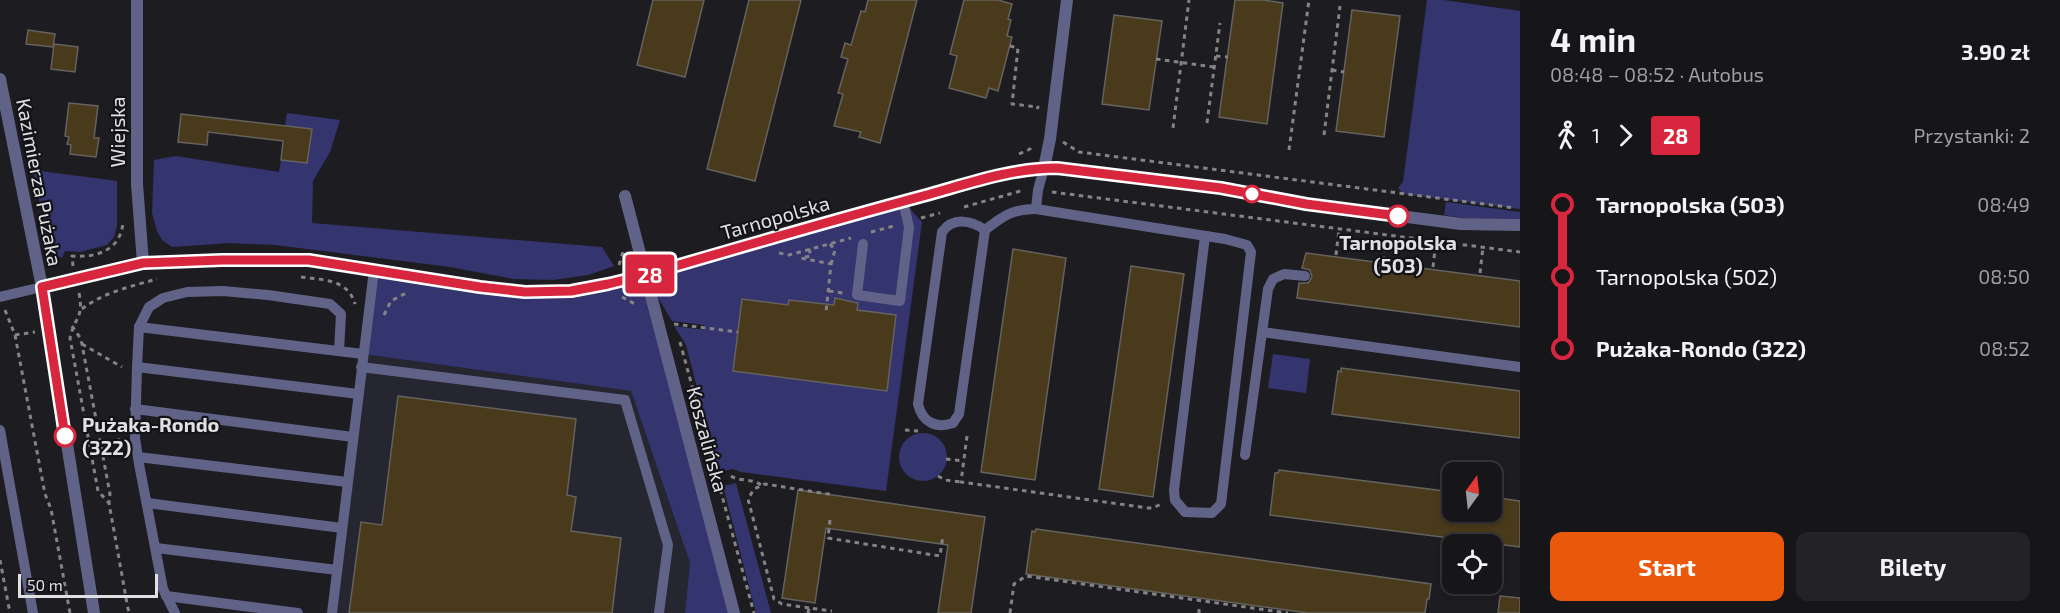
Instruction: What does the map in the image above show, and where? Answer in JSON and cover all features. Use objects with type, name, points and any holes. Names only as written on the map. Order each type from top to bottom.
[{"type":"street","name":"Wiejska","points":[[136,0],[136,161],[143,263]]},
{"type":"street","points":[[1044,168],[1050,139],[1067,0]]},
{"type":"street","name":"Kazimierza Pużaka","points":[[0,79],[42,287],[94,613]]},
{"type":"street","name":"Tarnopolska","points":[[42,287],[143,263],[252,259],[309,260],[525,292],[571,291],[645,275],[1013,171],[1044,168],[1221,188],[1306,204],[1461,224],[1520,225]]},
{"type":"street","name":"Koszalińska","points":[[625,196],[734,613]]},
{"type":"lane","points":[[1036,209],[1044,168]]},
{"type":"lane","points":[[863,244],[857,295],[900,301],[909,227],[903,201]]},
{"type":"lane","points":[[985,230],[976,224],[956,222],[946,226],[942,232],[918,404],[920,414],[925,420],[939,426],[953,423],[959,414],[985,230],[1012,212],[1020,209],[1036,209],[1205,236],[1247,245],[1251,252],[1251,259],[1221,504],[1212,513],[1185,512],[1175,500],[1174,490],[1205,236]]},
{"type":"lane","points":[[332,613],[374,270]]},
{"type":"lane","points":[[1245,455],[1268,289],[1273,279],[1284,274],[1305,276]]},
{"type":"lane","points":[[1,297],[42,287]]},
{"type":"lane","points":[[175,613],[166,596],[135,438],[139,327],[149,307],[163,298],[187,292],[223,291],[330,304],[341,314],[339,351]]},
{"type":"lane","points":[[139,327],[363,354]]},
{"type":"lane","points":[[1262,332],[1520,367]]},
{"type":"lane","points":[[137,367],[358,394]]},
{"type":"lane","points":[[361,367],[625,400],[668,545],[659,613]]},
{"type":"lane","points":[[135,410],[353,437]]},
{"type":"lane","points":[[0,430],[33,613]]},
{"type":"lane","points":[[138,457],[347,482]]},
{"type":"lane","points":[[147,503],[342,528]]},
{"type":"lane","points":[[156,548],[337,570]]},
{"type":"lane","points":[[166,596],[298,613]]},
{"type":"path","points":[[1173,129],[1189,0]]},
{"type":"path","points":[[1289,150],[1309,0]]},
{"type":"path","points":[[1324,135],[1340,6]]},
{"type":"path","points":[[1207,123],[1220,23]]},
{"type":"path","points":[[1010,46],[1018,48],[1012,104],[1038,107],[1036,117]]},
{"type":"path","points":[[1216,56],[1228,57]]},
{"type":"path","points":[[1156,59],[1215,68]]},
{"type":"path","points":[[1332,70],[1344,72]]},
{"type":"path","points":[[72,256],[102,252],[113,246],[121,235],[123,221]]},
{"type":"path","points":[[1336,255],[1339,229]]},
{"type":"path","points":[[1384,261],[1387,235]]},
{"type":"path","points":[[1433,267],[1436,241]]},
{"type":"path","points":[[826,312],[831,264],[835,250],[830,244]]},
{"type":"path","points":[[1480,273],[1483,247]]},
{"type":"path","points":[[809,249],[811,256],[801,258],[831,264]]},
{"type":"path","points":[[612,272],[619,266],[623,250]]},
{"type":"path","points":[[1,297],[15,335],[70,613]]},
{"type":"path","points":[[669,323],[738,332]]},
{"type":"path","points":[[66,327],[72,326]]},
{"type":"path","points":[[72,326],[82,344],[110,494],[109,503],[128,612]]},
{"type":"path","points":[[72,326],[70,338],[98,491],[109,503]]},
{"type":"path","points":[[15,335],[32,333]]},
{"type":"path","points":[[82,344],[117,363],[136,381]]},
{"type":"path","points":[[961,482],[967,436]]},
{"type":"path","points":[[946,459],[964,461]]},
{"type":"path","points":[[731,476],[761,484],[834,495]]},
{"type":"path","points":[[938,476],[945,480],[1148,508],[1158,506],[1164,499]]},
{"type":"path","points":[[748,481],[752,491]]},
{"type":"path","points":[[761,484],[752,491],[748,502],[772,596],[779,603],[832,611]]},
{"type":"path","points":[[830,520],[828,538],[929,554],[940,555],[943,535]]},
{"type":"path","points":[[0,560],[10,613]]},
{"type":"path","points":[[1010,613],[1014,584],[1026,576],[1288,613]]},
{"type":"path","points":[[808,613],[809,608]]},
{"type":"shaded area","points":[[1427,0],[1444,0],[1520,11],[1520,209],[1404,194],[1398,188],[1403,182]]},
{"type":"shaded area","points":[[287,113],[340,120],[330,152],[313,181],[312,223],[602,247],[614,266],[588,275],[553,280],[514,279],[450,267],[275,245],[229,243],[172,247],[162,240],[152,213],[154,160],[176,156],[279,172],[281,160],[307,163],[312,129],[285,126]]},
{"type":"shaded area","points":[[33,170],[117,181],[117,226],[114,237],[107,245],[80,252],[65,251],[62,258],[55,255],[47,241]]},
{"type":"shaded area","points":[[903,201],[922,222],[886,491],[741,472],[733,469],[719,472],[686,345],[674,326],[705,330],[704,325],[672,321],[646,278],[734,613],[685,613],[690,563],[631,391],[363,354],[374,270],[566,291]]},
{"type":"shaded area","points":[[1446,202],[1520,212],[1520,219],[1463,218],[1444,215]]},
{"type":"shaded area","points":[[363,354],[631,391],[690,563],[685,613],[332,613]]},
{"type":"shaded area","points":[[1273,354],[1310,359],[1306,393],[1268,388]]},
{"type":"shaded area","points":[[923,433],[940,440],[947,457],[940,474],[923,481],[906,474],[899,457],[906,440]]},
{"type":"shaded area","points":[[736,483],[771,613],[756,613],[723,486]]},
{"type":"building","points":[[653,0],[704,0],[685,77],[637,65]]},
{"type":"building","points":[[749,0],[801,0],[755,181],[707,169]]},
{"type":"building","points":[[868,0],[917,0],[880,143],[859,137],[861,132],[834,126],[843,94],[838,93],[848,59],[841,57],[845,43],[851,45],[861,11],[865,12]]},
{"type":"building","points":[[964,0],[998,0],[1012,4],[1007,36],[1012,37],[998,91],[989,88],[986,98],[949,88],[957,56],[950,54]]},
{"type":"building","points":[[1235,0],[1283,3],[1267,124],[1219,117]]},
{"type":"building","points":[[1352,10],[1400,16],[1384,137],[1336,131]]},
{"type":"building","points":[[1114,15],[1162,21],[1149,110],[1102,104]]},
{"type":"building","points":[[28,30],[55,34],[53,47],[26,44]]},
{"type":"building","points":[[54,44],[78,47],[75,72],[51,69]]},
{"type":"building","points":[[69,103],[98,106],[94,138],[99,138],[96,157],[70,154],[71,145],[67,144],[69,137],[65,136]]},
{"type":"building","points":[[181,114],[312,129],[307,163],[281,160],[283,141],[208,132],[207,145],[178,142]]},
{"type":"building","points":[[1013,249],[1066,258],[1035,480],[981,472]]},
{"type":"building","points":[[1306,253],[1520,281],[1520,327],[1297,298],[1299,283],[1308,283],[1312,277],[1310,270],[1302,268]]},
{"type":"building","points":[[1131,266],[1184,274],[1153,497],[1099,489]]},
{"type":"building","points":[[835,298],[858,303],[857,310],[896,315],[887,391],[733,371],[742,299],[788,305],[789,300],[834,305]]},
{"type":"building","points":[[1341,368],[1520,391],[1520,438],[1332,414],[1338,371],[1341,372]]},
{"type":"building","points":[[398,396],[576,419],[567,495],[576,497],[571,531],[621,538],[612,613],[349,613],[361,522],[382,525]]},
{"type":"building","points":[[1279,470],[1442,491],[1442,522],[1502,522],[1502,499],[1520,501],[1520,547],[1502,545],[1502,534],[1442,534],[1442,537],[1270,515],[1275,473]]},
{"type":"building","points":[[798,490],[985,517],[971,613],[938,613],[948,545],[826,528],[815,603],[782,598]]},
{"type":"building","points":[[1036,529],[1431,584],[1429,599],[1427,599],[1425,613],[1308,613],[1026,574],[1032,531],[1035,532]]},
{"type":"building","points":[[1500,596],[1520,598],[1520,613],[1498,613]]},
{"type":"bus line","name":"28","points":[[65,436],[42,287],[143,263],[262,259],[309,260],[480,287],[525,292],[571,291],[645,275],[1013,171],[1041,168],[1221,188],[1306,204],[1398,216]]},
{"type":"place","name":"Tarnopolska (503)","points":[[1398,216]]},
{"type":"place","name":"Pużaka-Rondo (322)","points":[[65,436]]}]
